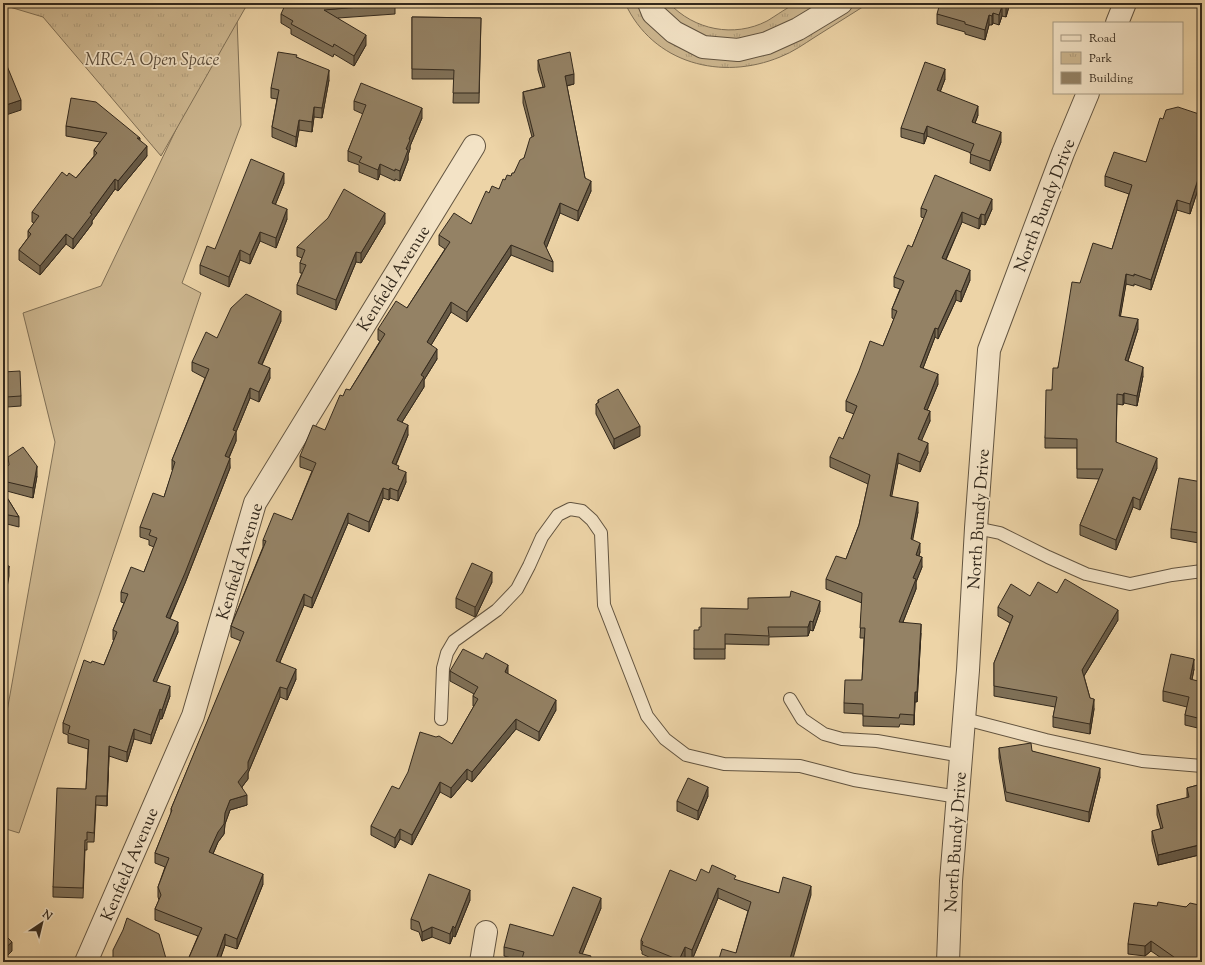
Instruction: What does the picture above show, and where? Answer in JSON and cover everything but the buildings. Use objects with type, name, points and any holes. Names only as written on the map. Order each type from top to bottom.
[{"type":"street","points":[[649,3],[653,13],[674,32],[703,47],[738,50],[767,43],[798,29],[841,3]]},
{"type":"street","points":[[1117,22],[1125,3]]},
{"type":"street","name":"North Bundy Drive","points":[[948,962],[951,881],[965,719],[976,528],[989,350],[1063,153],[1088,94]]},
{"type":"street","name":"Kenfield Avenue","points":[[86,962],[193,716],[255,503],[474,146]]},
{"type":"street","points":[[481,962],[486,932]]},
{"type":"lane","points":[[441,719],[443,668],[447,653],[454,641],[497,610],[517,589],[542,537],[558,516],[570,509],[582,512],[592,520],[600,533],[604,605],[647,716],[665,739],[686,755],[724,764],[800,766],[854,780],[958,797]]},
{"type":"lane","points":[[976,528],[1000,533],[1086,574],[1130,584],[1172,575],[1202,571]]},
{"type":"lane","points":[[790,700],[802,719],[824,734],[842,739],[877,741],[962,756]]},
{"type":"lane","points":[[965,719],[1046,740],[1142,761],[1202,766]]},
{"type":"green space","name":"MRCA Open Space","points":[[3,3],[248,3],[161,156],[43,17],[3,5]]},
{"type":"green space","points":[[625,3],[669,3],[690,20],[702,25],[728,30],[754,26],[767,21],[798,3],[869,3],[785,55],[758,64],[735,67],[713,67],[691,62],[671,53],[653,41],[637,24]]},
{"type":"green space","points":[[237,18],[241,125],[182,283],[201,293],[19,833],[3,828],[3,734],[55,442],[23,313],[101,286],[181,119]]},
{"type":"green space","points":[[1202,372],[1202,428],[1200,424],[1198,385]]}]
